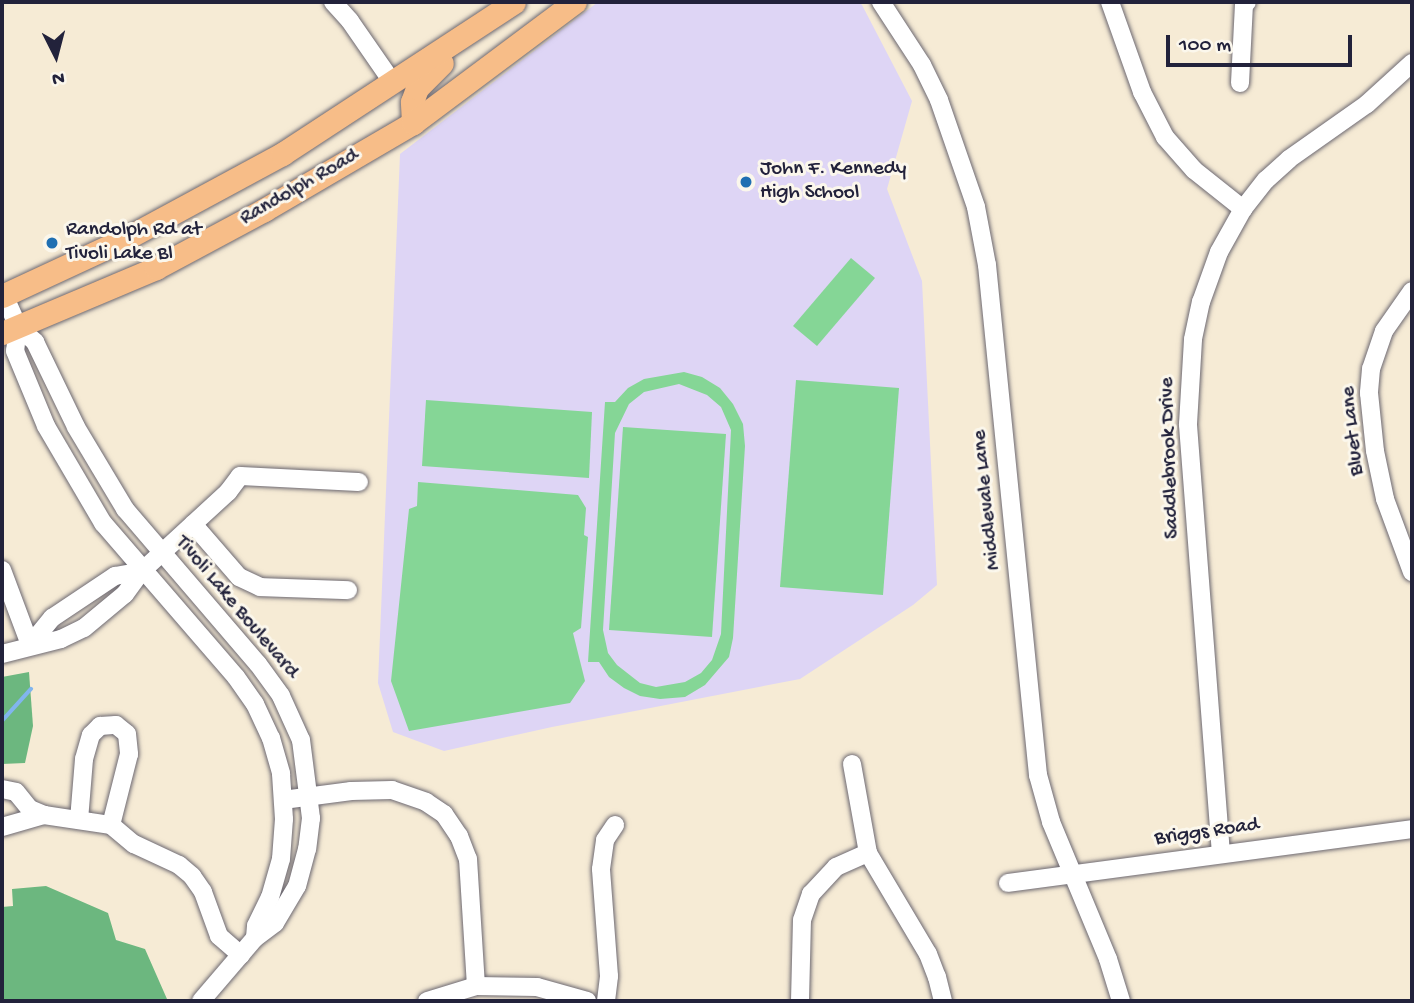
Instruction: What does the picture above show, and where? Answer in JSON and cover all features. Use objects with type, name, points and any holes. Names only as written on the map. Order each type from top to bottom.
[{"type":"main road","name":"Randolph Road","points":[[3,295],[92,255],[320,131],[514,2]]},
{"type":"main road","name":"Randolph Road","points":[[10,330],[156,268],[264,210],[413,123],[575,2]]},
{"type":"main road","points":[[413,123],[412,102],[417,88],[485,23]]},
{"type":"main road","points":[[323,174],[395,119],[401,105],[393,83]]},
{"type":"street","points":[[332,2],[350,20],[393,83]]},
{"type":"street","name":"Middlevale Lane","points":[[881,2],[922,65],[939,100],[976,206],[987,265],[1038,775],[1051,822],[1108,959],[1121,1001]]},
{"type":"street","points":[[1110,2],[1142,92],[1165,137],[1194,170],[1243,209]]},
{"type":"street","points":[[1240,83],[1244,5],[1247,2]]},
{"type":"street","name":"Saddlebrook Drive","points":[[1221,855],[1188,424],[1188,388],[1193,339],[1201,303],[1219,252],[1243,209],[1289,159],[1367,104],[1412,63]]},
{"type":"street","name":"Bluet Lane","points":[[1412,291],[1384,331],[1371,369],[1369,393],[1375,452],[1385,499],[1412,572]]},
{"type":"street","name":"Tivoli Lake Boulevard","points":[[3,295],[15,351],[47,426],[103,523],[255,704],[271,738],[281,774],[281,859],[270,897],[256,926],[255,938]]},
{"type":"street","name":"Tivoli Lake Boulevard","points":[[10,330],[35,342],[94,460],[125,509],[258,664],[281,696],[302,740],[310,797],[307,849],[297,886],[275,923],[255,938],[201,1001]]},
{"type":"street","points":[[2,654],[61,639],[84,628],[125,594],[142,572],[228,492],[240,476],[359,482]]},
{"type":"street","points":[[193,524],[239,577],[260,587],[348,590]]},
{"type":"street","points":[[2,569],[30,645]]},
{"type":"street","points":[[30,645],[52,618],[115,576],[142,572]]},
{"type":"street","points":[[79,820],[84,759],[91,735],[100,726],[116,725],[127,734],[129,754],[111,825]]},
{"type":"street","points":[[852,764],[867,853],[928,954],[943,1001]]},
{"type":"street","points":[[2,789],[16,792],[30,809],[44,815],[111,825],[134,844],[179,865],[192,876],[203,892],[219,936],[241,955]]},
{"type":"street","points":[[283,800],[392,790],[426,802],[444,814],[459,836],[468,859],[476,986]]},
{"type":"street","points":[[2,827],[44,815]]},
{"type":"street","points":[[606,1001],[609,976],[601,869],[606,840],[615,825]]},
{"type":"street","name":"Briggs Road","points":[[1008,883],[1412,829]]},
{"type":"street","points":[[800,1001],[802,920],[811,894],[836,867],[867,853]]},
{"type":"street","points":[[427,1001],[476,986],[537,988],[587,1001]]},
{"type":"shaded area","name":"John F. Kennedy High School","points":[[598,2],[859,2],[862,5],[912,101],[887,189],[922,281],[937,585],[913,605],[800,679],[552,727],[444,751],[393,732],[378,683],[400,154]]},
{"type":"green space","points":[[851,258],[875,278],[817,346],[793,326]]},
{"type":"green space","points":[[684,372],[702,377],[720,388],[733,404],[743,424],[745,446],[733,638],[729,657],[705,685],[685,697],[660,699],[640,696],[609,677],[599,662],[588,662],[605,402],[615,402],[628,388],[644,379]],"holes":[[[679,384],[707,395],[721,407],[731,430],[721,634],[712,660],[701,673],[685,682],[656,687],[640,683],[617,665],[608,653],[603,630],[615,433],[629,404],[644,392]]]},
{"type":"green space","points":[[796,380],[899,388],[883,595],[780,587]]},
{"type":"green space","points":[[426,400],[592,412],[589,478],[422,466]]},
{"type":"green space","points":[[623,427],[726,434],[712,637],[609,630]]},
{"type":"green space","points":[[418,482],[578,495],[586,508],[584,535],[588,537],[581,628],[573,633],[585,681],[570,703],[409,731],[391,681],[409,509],[417,506]]},
{"type":"green space","points":[[29,672],[33,726],[25,763],[2,764],[2,677]]},
{"type":"green space","points":[[46,886],[108,913],[116,940],[145,949],[167,999],[2,1001],[2,907],[13,906],[12,889]]},
{"type":"waterway","points":[[2,721],[31,689]]},
{"type":"place","name":"John F. Kennedy High School","points":[[746,182]]},
{"type":"place","name":"Randolph Rd at Tivoli Lake Bl","points":[[52,243]]}]
